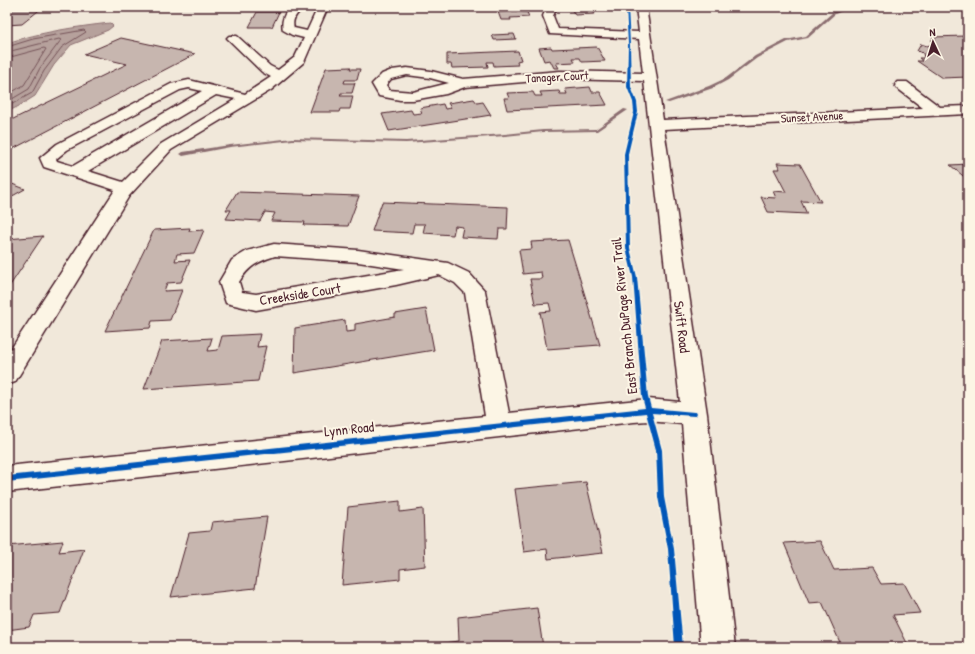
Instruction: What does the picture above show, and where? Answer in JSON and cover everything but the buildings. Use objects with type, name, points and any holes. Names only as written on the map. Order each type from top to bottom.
[{"type":"street","points":[[298,7],[291,12],[287,24],[289,30],[296,33],[310,35]]},
{"type":"street","points":[[7,375],[126,188],[166,148],[266,87],[300,59],[323,7]]},
{"type":"street","name":"Swift Road","points":[[641,7],[694,414],[718,647]]},
{"type":"street","points":[[551,9],[548,16],[554,32],[645,36]]},
{"type":"street","points":[[233,38],[266,69],[279,76]]},
{"type":"street","name":"Tanager Court","points":[[463,83],[418,72],[392,74],[383,78],[379,84],[384,93],[400,96],[441,91],[463,83],[560,76],[603,75],[651,77]]},
{"type":"street","points":[[126,188],[50,164],[48,158],[62,147],[176,87],[188,84],[247,98]]},
{"type":"street","points":[[902,85],[936,111]]},
{"type":"street","points":[[74,172],[214,90]]},
{"type":"street","name":"Sunset Avenue","points":[[656,125],[968,110]]},
{"type":"street","name":"Creekside Court","points":[[441,268],[396,278],[256,302],[232,298],[229,282],[239,265],[254,256],[274,250],[358,256],[441,268],[462,278],[475,291],[499,425]]},
{"type":"street","name":"Lynn Road","points":[[7,479],[648,410],[694,414]]},
{"type":"water","points":[[110,23],[113,26],[108,30],[71,45],[54,65],[35,96],[7,112],[7,43],[58,30]]},
{"type":"waterway","points":[[667,102],[711,87],[727,79],[756,57],[787,41],[807,37],[834,13],[850,7]]},
{"type":"waterway","points":[[183,154],[230,146],[293,139],[406,142],[543,131],[597,130],[626,110]]},
{"type":"cycle path","name":"East Branch DuPage River Trail","points":[[627,7],[629,87],[635,102],[636,112],[626,154],[628,248],[635,277],[645,397],[659,450],[661,497],[671,549],[679,647]]},
{"type":"cycle path","points":[[7,479],[634,411],[648,410],[694,414]]}]
